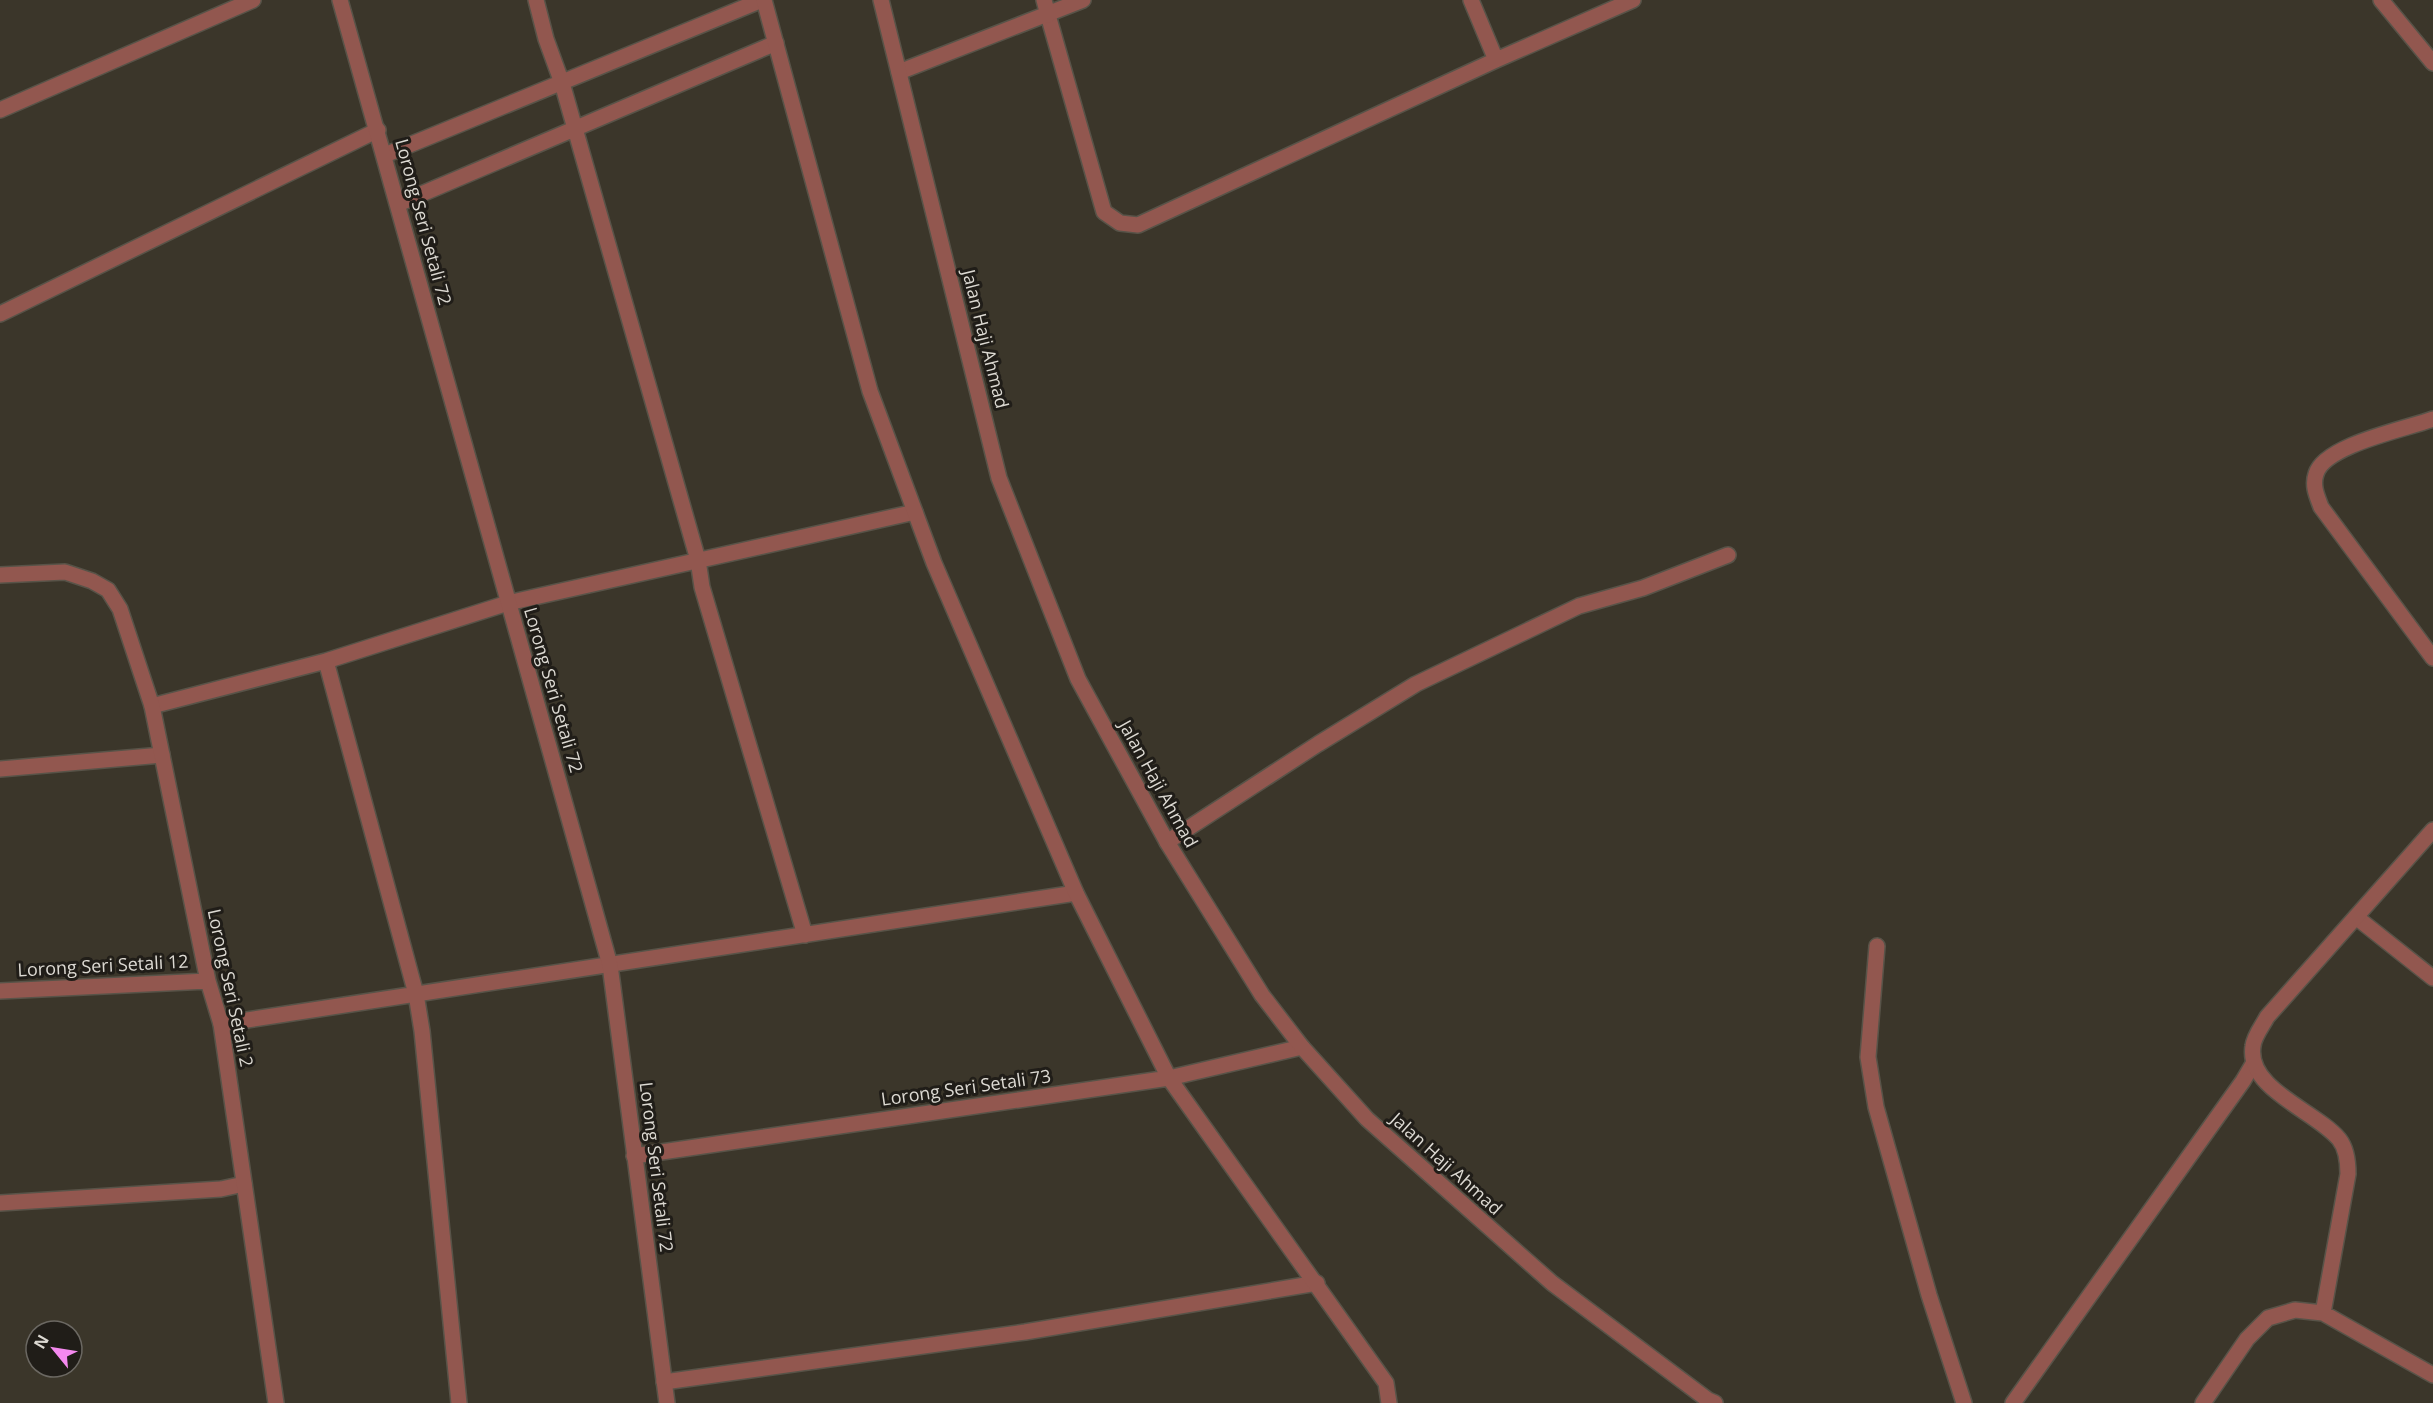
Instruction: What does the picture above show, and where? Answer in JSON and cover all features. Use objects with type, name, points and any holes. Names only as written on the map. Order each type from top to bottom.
[{"type":"street","points":[[0,110],[253,0]]},
{"type":"street","name":"Lorong Seri Setali 72","points":[[340,0],[610,965],[667,1403]]},
{"type":"street","points":[[536,0],[546,39],[562,83],[698,561],[702,587],[805,934]]},
{"type":"street","points":[[385,155],[763,0],[870,391],[933,562],[1076,893],[1169,1078],[1386,1383],[1389,1403]]},
{"type":"street","name":"Jalan Haji Ahmad","points":[[881,0],[999,478],[1078,679],[1167,842],[1262,995],[1302,1047],[1366,1119],[1552,1283],[1711,1402]]},
{"type":"street","points":[[899,72],[1046,8],[1083,0]]},
{"type":"street","points":[[1471,0],[1496,60]]},
{"type":"street","points":[[1046,8],[1104,212],[1120,223],[1138,225],[1632,0]]},
{"type":"street","points":[[2381,0],[2433,63]]},
{"type":"street","points":[[398,204],[776,43]]},
{"type":"street","points":[[0,314],[378,130]]},
{"type":"street","points":[[2430,424],[2342,450],[2325,460],[2316,473],[2314,487],[2321,507],[2433,658]]},
{"type":"street","points":[[152,706],[326,661],[508,603],[915,512]]},
{"type":"street","points":[[1167,842],[1416,684],[1579,606],[1643,588],[1728,555]]},
{"type":"street","name":"Lorong Seri Setali 2","points":[[0,575],[64,572],[92,581],[108,590],[120,609],[152,706],[208,981],[220,1024],[276,1403]]},
{"type":"street","points":[[326,661],[416,994],[422,1030],[459,1403]]},
{"type":"street","points":[[0,769],[162,755]]},
{"type":"street","points":[[2013,1403],[2243,1081],[2253,1064],[2253,1044],[2267,1017],[2433,830]]},
{"type":"street","points":[[220,1024],[1076,893]]},
{"type":"street","points":[[2356,917],[2433,978]]},
{"type":"street","points":[[1877,946],[1868,1057],[1876,1107],[1929,1295],[1964,1403]]},
{"type":"street","name":"Lorong Seri Setali 12","points":[[0,991],[208,981]]},
{"type":"street","name":"Lorong Seri Setali 73","points":[[634,1156],[1169,1078],[1302,1047]]},
{"type":"street","points":[[2253,1064],[2266,1082],[2339,1139],[2348,1158],[2348,1174],[2323,1313]]},
{"type":"street","points":[[0,1203],[221,1189],[244,1184]]},
{"type":"street","points":[[664,1382],[1014,1334],[1317,1283]]},
{"type":"street","points":[[2203,1403],[2247,1339],[2268,1318],[2295,1310],[2323,1313],[2433,1376]]}]
